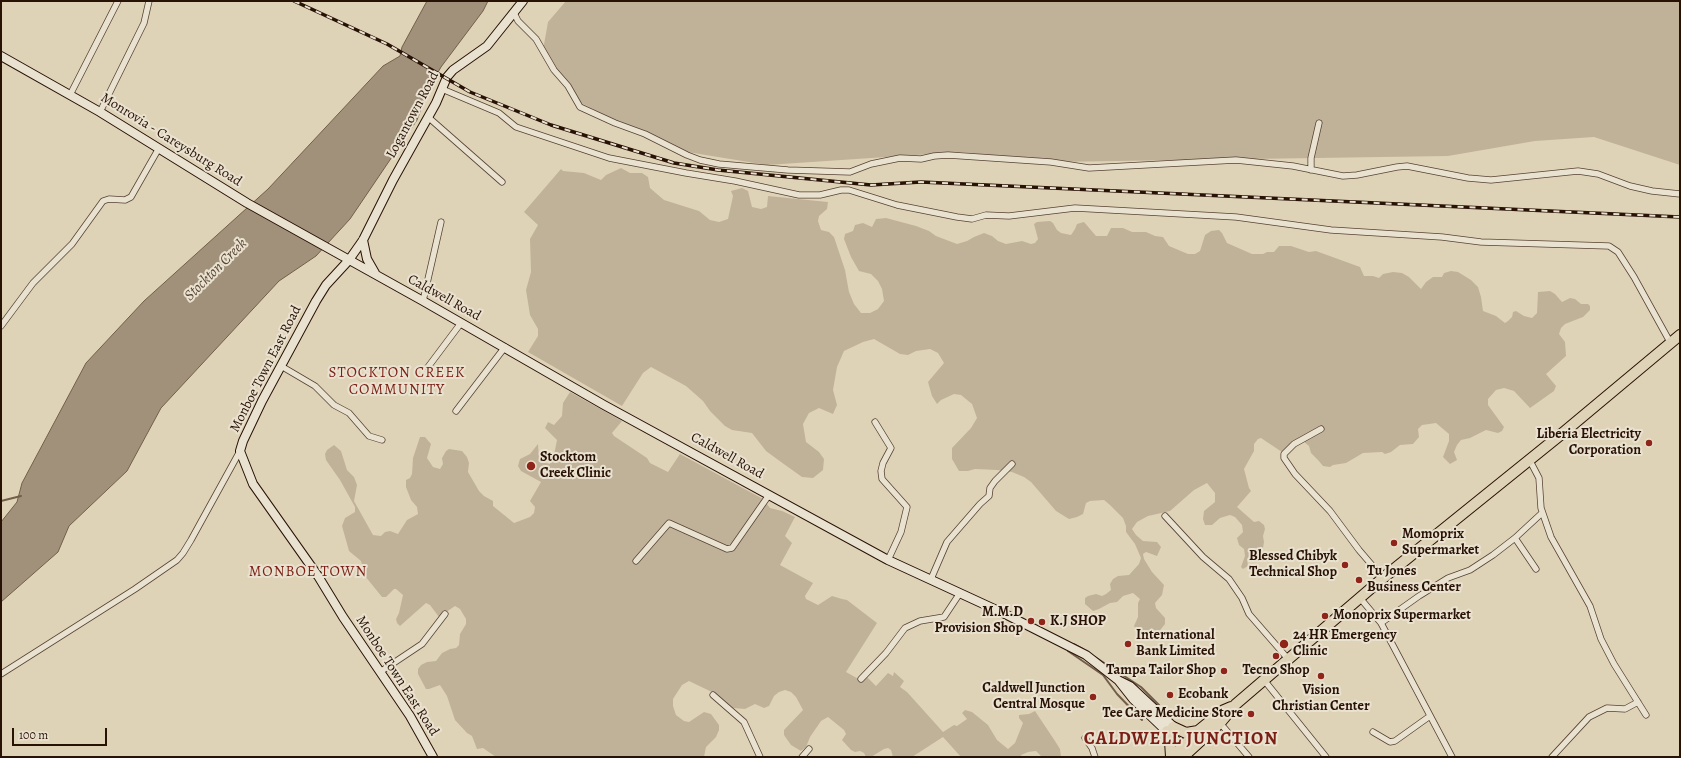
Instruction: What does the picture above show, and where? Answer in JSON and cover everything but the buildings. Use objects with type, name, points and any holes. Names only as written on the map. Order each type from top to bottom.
[{"type":"highway","points":[[1198,731],[1186,733],[1170,729],[1172,757],[1187,749],[1220,723],[1236,704],[1383,578],[1564,432],[1680,335]]},
{"type":"highway","points":[[1187,749],[1198,731],[1224,710],[1236,704]]},
{"type":"main road","name":"Logantown Road","points":[[349,260],[363,240],[393,180],[428,117],[447,77],[453,70],[487,46],[523,1]]},
{"type":"main road","name":"Monrovia - Careysburg Road","points":[[1,56],[100,112],[247,202],[326,248]]},
{"type":"main road","points":[[363,240],[366,259],[378,277]]},
{"type":"main road","name":"Caldwell Road","points":[[326,248],[505,347],[604,405],[888,560],[931,579],[1086,655],[1118,680],[1133,699],[1170,729],[1187,749]]},
{"type":"main road","name":"Monboe Town East Road","points":[[349,260],[323,290],[281,366],[243,441],[240,451],[253,484],[318,576],[410,716],[434,757]]},
{"type":"street","points":[[70,95],[118,1]]},
{"type":"street","points":[[100,112],[144,23],[149,1]]},
{"type":"street","points":[[514,13],[518,21],[536,39],[554,70],[568,86],[580,107],[615,123],[646,134],[675,150],[700,160],[758,168],[850,172],[871,164],[900,158],[921,159],[948,155],[1052,162],[1089,168],[1236,160],[1274,163],[1343,176],[1407,166],[1462,177],[1491,180],[1578,171],[1598,174],[1630,186],[1652,191],[1680,194]]},
{"type":"street","points":[[442,89],[499,113],[516,127],[609,158],[686,174],[735,181],[799,195],[820,195],[841,190],[849,190],[893,203],[957,217],[972,219],[986,215],[1009,216],[1032,212],[1061,211],[1075,208],[1236,217],[1331,230],[1442,237],[1481,242],[1609,246],[1618,252],[1634,277],[1670,342]]},
{"type":"street","points":[[428,117],[502,182]]},
{"type":"street","points":[[1311,170],[1311,158],[1319,123]]},
{"type":"street","points":[[1,326],[33,283],[72,244],[104,201],[109,199],[125,200],[132,197],[160,148]]},
{"type":"street","points":[[423,301],[441,222]]},
{"type":"street","points":[[428,367],[461,323]]},
{"type":"street","points":[[456,411],[505,347]]},
{"type":"street","points":[[281,366],[315,386],[334,405],[349,413],[369,436],[382,440]]},
{"type":"street","points":[[875,422],[891,448],[883,463],[881,471],[882,479],[907,507],[901,532],[888,560]]},
{"type":"street","points":[[1321,429],[1294,444],[1284,454],[1284,458],[1295,474],[1330,511],[1359,550],[1383,578]]},
{"type":"street","points":[[1,674],[146,583],[177,560],[191,540],[240,451]]},
{"type":"street","points":[[1529,459],[1539,478],[1542,513],[1551,537],[1590,606],[1601,638],[1614,664],[1646,715]]},
{"type":"street","points":[[931,579],[947,542],[980,504],[989,496],[990,488],[995,481],[1012,464]]},
{"type":"street","points":[[636,561],[669,523],[727,549],[732,548],[769,495]]},
{"type":"street","points":[[1381,623],[1442,582],[1470,570],[1493,555],[1515,538],[1542,513]]},
{"type":"street","points":[[1165,516],[1203,557],[1229,579],[1242,598],[1249,614],[1289,660]]},
{"type":"street","points":[[1515,538],[1536,569]]},
{"type":"street","points":[[861,679],[886,653],[906,628],[920,621],[944,616],[960,593]]},
{"type":"street","points":[[1360,598],[1381,623],[1452,757]]},
{"type":"street","points":[[380,672],[422,644],[445,614]]},
{"type":"street","points":[[1264,680],[1326,757]]},
{"type":"street","points":[[713,695],[744,722],[760,757]]},
{"type":"street","points":[[1552,757],[1589,717],[1607,708],[1625,709],[1638,702]]},
{"type":"street","points":[[1373,732],[1390,742],[1395,741],[1430,716]]},
{"type":"street","points":[[1220,723],[1248,757]]},
{"type":"street","points":[[1085,738],[1092,748],[1095,757]]},
{"type":"street","points":[[802,757],[809,749]]},
{"type":"shaded area","points":[[566,1],[1680,1],[1680,165],[1594,137],[1535,141],[1448,156],[1052,162],[961,152],[767,165],[675,150],[577,101],[543,50],[548,22]]},
{"type":"shaded area","points":[[621,168],[630,173],[642,173],[648,177],[650,188],[664,200],[699,211],[710,220],[719,222],[728,219],[733,196],[731,191],[742,188],[748,191],[752,207],[761,209],[767,207],[768,196],[828,202],[827,209],[819,216],[818,221],[821,230],[829,232],[834,237],[845,270],[849,292],[854,304],[861,313],[870,313],[878,309],[884,301],[882,289],[878,281],[871,274],[859,271],[851,257],[844,239],[845,234],[853,231],[855,225],[863,223],[872,227],[876,219],[886,218],[916,226],[957,244],[984,233],[1006,244],[1022,241],[1031,244],[1035,243],[1038,239],[1034,224],[1037,222],[1050,221],[1061,233],[1071,235],[1077,224],[1084,222],[1096,236],[1107,236],[1111,228],[1123,228],[1132,232],[1146,232],[1155,236],[1163,237],[1169,246],[1188,254],[1195,254],[1200,251],[1205,235],[1211,231],[1219,230],[1227,243],[1252,254],[1274,252],[1279,246],[1291,246],[1309,252],[1316,251],[1360,267],[1364,276],[1379,278],[1383,274],[1393,272],[1402,273],[1409,277],[1421,289],[1426,282],[1433,277],[1442,277],[1444,273],[1451,271],[1458,272],[1471,280],[1478,287],[1483,311],[1496,316],[1505,323],[1512,317],[1513,312],[1516,311],[1524,316],[1532,318],[1537,313],[1538,292],[1550,291],[1562,302],[1570,298],[1575,299],[1581,304],[1588,304],[1590,306],[1590,310],[1583,317],[1565,324],[1561,328],[1559,334],[1565,342],[1566,356],[1546,374],[1556,386],[1554,391],[1530,408],[1514,391],[1504,388],[1496,390],[1488,399],[1488,405],[1504,427],[1502,431],[1498,433],[1486,430],[1470,438],[1461,440],[1454,452],[1457,460],[1450,464],[1443,457],[1449,441],[1449,434],[1436,423],[1422,425],[1418,429],[1419,437],[1413,444],[1400,445],[1391,452],[1385,454],[1382,452],[1363,453],[1346,463],[1333,465],[1330,467],[1323,466],[1311,453],[1309,446],[1303,441],[1282,452],[1261,438],[1258,439],[1254,444],[1254,451],[1244,469],[1251,491],[1237,507],[1254,522],[1259,521],[1264,525],[1264,542],[1263,548],[1253,552],[1247,559],[1248,566],[1243,569],[1241,567],[1245,556],[1244,549],[1239,545],[1237,538],[1243,532],[1242,525],[1235,517],[1230,515],[1220,518],[1212,525],[1205,525],[1203,519],[1204,511],[1215,502],[1215,493],[1207,483],[1194,490],[1170,511],[1148,516],[1137,522],[1132,529],[1136,535],[1143,541],[1157,542],[1161,547],[1157,556],[1146,552],[1143,554],[1144,559],[1152,572],[1164,585],[1162,595],[1155,603],[1156,608],[1165,618],[1165,624],[1157,634],[1151,637],[1144,636],[1138,632],[1134,626],[1138,617],[1138,603],[1140,599],[1133,593],[1123,596],[1117,602],[1110,603],[1093,611],[1085,604],[1085,598],[1096,594],[1102,596],[1106,594],[1111,590],[1110,584],[1113,579],[1118,576],[1129,575],[1139,564],[1141,558],[1135,544],[1126,532],[1126,526],[1123,518],[1104,500],[1090,501],[1086,503],[1083,514],[1069,519],[1056,511],[1031,482],[1024,477],[1012,472],[997,470],[975,469],[959,471],[952,459],[952,448],[971,428],[977,418],[972,404],[961,395],[954,394],[941,400],[937,404],[932,396],[928,382],[944,363],[938,353],[930,349],[916,351],[908,355],[900,354],[874,339],[863,342],[844,351],[837,367],[833,390],[837,405],[833,414],[819,408],[809,413],[803,424],[806,442],[819,452],[824,459],[823,470],[813,478],[802,477],[766,451],[752,433],[732,430],[725,426],[710,411],[703,401],[686,386],[651,367],[643,373],[622,406],[528,352],[538,336],[538,329],[530,315],[526,290],[531,272],[530,239],[538,225],[524,212],[561,169],[563,171],[584,173],[601,180],[606,175]]},
{"type":"shaded area","points":[[570,392],[622,421],[612,433],[614,436],[647,458],[650,463],[668,472],[680,454],[763,499],[770,508],[782,511],[795,517],[785,536],[792,543],[780,565],[813,583],[805,596],[806,599],[818,605],[832,596],[847,600],[877,623],[846,672],[862,681],[867,677],[876,686],[888,673],[893,676],[894,672],[904,681],[900,687],[907,692],[943,732],[954,725],[957,726],[967,719],[962,713],[965,710],[972,712],[988,725],[997,740],[1008,749],[1015,743],[1023,723],[1019,718],[1019,715],[1029,714],[1035,711],[1060,749],[1061,757],[1042,757],[1036,751],[1021,755],[1022,757],[961,757],[943,737],[912,757],[893,757],[891,750],[888,748],[871,757],[866,757],[864,753],[860,751],[855,752],[851,750],[842,740],[846,734],[844,730],[828,717],[821,721],[810,737],[806,747],[801,751],[791,745],[784,735],[784,730],[803,710],[796,697],[791,692],[785,690],[779,692],[774,696],[769,706],[764,708],[755,704],[745,709],[733,708],[716,694],[689,681],[682,685],[673,699],[673,706],[676,715],[684,721],[689,722],[704,712],[711,714],[719,725],[719,730],[716,737],[706,747],[704,757],[496,757],[483,748],[477,749],[472,736],[467,733],[455,720],[447,696],[440,685],[426,689],[418,674],[418,669],[421,665],[427,662],[436,661],[442,653],[456,648],[459,645],[460,634],[466,624],[466,619],[460,609],[455,606],[439,617],[430,605],[426,603],[400,626],[397,623],[396,619],[403,595],[394,589],[386,597],[382,597],[365,576],[361,561],[349,551],[342,526],[345,518],[355,512],[355,507],[340,480],[326,460],[325,454],[327,450],[334,445],[341,451],[347,470],[354,477],[357,485],[354,501],[373,535],[381,536],[385,532],[390,531],[398,534],[407,520],[418,514],[417,507],[411,500],[406,487],[406,480],[410,478],[412,474],[413,458],[420,437],[425,437],[431,444],[427,458],[433,467],[440,469],[443,464],[442,458],[449,449],[462,451],[467,457],[469,463],[468,472],[479,491],[493,501],[493,506],[514,523],[530,517],[534,513],[535,507],[530,501],[541,482],[521,471],[518,466],[520,459],[530,454],[538,444],[539,458],[542,462],[550,464],[554,455],[557,440],[545,428],[548,422],[554,425],[562,416],[563,403]]},
{"type":"water","name":"Stockton Creek","points":[[427,1],[488,1],[483,11],[441,67],[429,88],[417,120],[350,219],[316,256],[279,281],[161,408],[127,471],[69,526],[58,552],[1,602],[1,522],[17,502],[22,483],[86,363],[144,301],[268,189],[383,66],[400,56],[402,47]]},
{"type":"waterway","points":[[1,501],[21,496]]},
{"type":"waterway","points":[[1074,644],[1083,649]]},
{"type":"waterway","points":[[1068,651],[1103,675],[1117,694],[1142,720]]},
{"type":"waterway","points":[[1095,657],[1141,687],[1159,705]]},
{"type":"railway","points":[[294,1],[387,44],[470,92],[551,125],[674,163],[718,170],[871,185],[921,182],[1680,217]]},
{"type":"place","name":"Liberia Electricity Corporation","points":[[1649,443]]},
{"type":"place","name":"Stocktom Creek Clinic","points":[[531,466]]},
{"type":"place","name":"Momoprix Supermarket","points":[[1394,543]]},
{"type":"place","name":"Blessed Chibyk Technical Shop","points":[[1345,565]]},
{"type":"place","name":"Tu Jones Business Center","points":[[1359,580]]},
{"type":"place","name":"Monoprix Supermarket","points":[[1325,616]]},
{"type":"place","name":"M.M.D Provision Shop","points":[[1031,621]]},
{"type":"place","name":"K.J SHOP","points":[[1042,622]]},
{"type":"place","name":"International Bank Limited","points":[[1128,644]]},
{"type":"place","name":"24 HR Emergency Clinic","points":[[1284,644]]},
{"type":"place","name":"Tecno Shop","points":[[1276,656]]},
{"type":"place","name":"Tampa Tailor Shop","points":[[1224,671]]},
{"type":"place","name":"Vision Christian Center","points":[[1321,676]]},
{"type":"place","name":"Ecobank","points":[[1170,695]]},
{"type":"place","name":"Caldwell Junction Central Mosque","points":[[1093,697]]},
{"type":"place","name":"Tee Care Medicine Store","points":[[1251,714]]},
{"type":"district","name":"STOCKTON CREEK COMMUNITY","points":[[397,382]]},
{"type":"district","name":"MONBOE TOWN","points":[[308,572]]},
{"type":"district","name":"CALDWELL JUNCTION","points":[[1181,740]]}]
